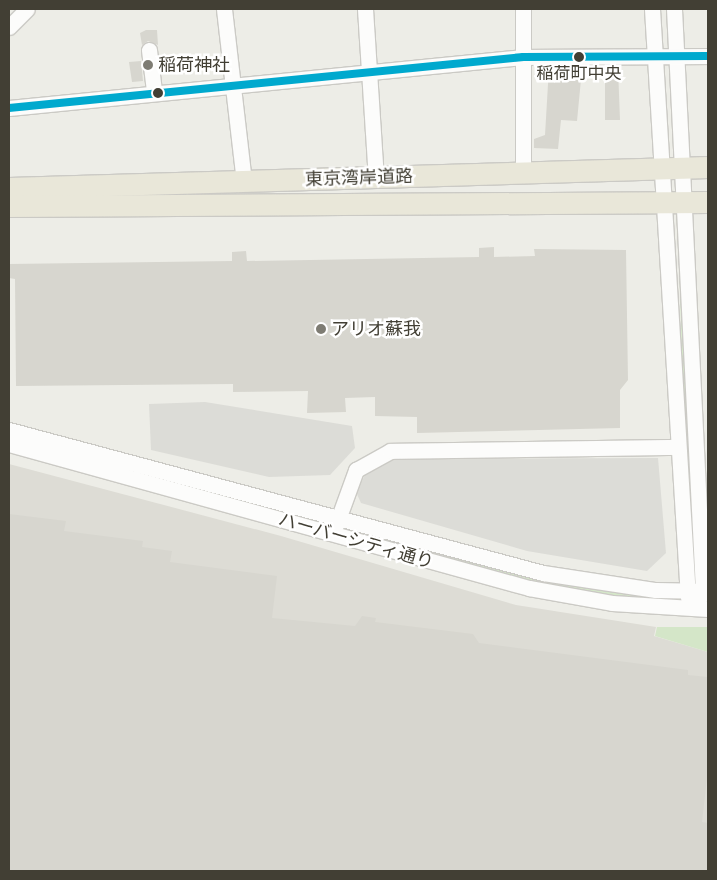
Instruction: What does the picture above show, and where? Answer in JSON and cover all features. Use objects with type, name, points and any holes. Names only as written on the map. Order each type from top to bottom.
[{"type":"highway","name":"東京湾岸道路","points":[[9,188],[708,168]]},
{"type":"highway","name":"東京湾岸道路","points":[[9,206],[708,202]]},
{"type":"street","points":[[9,27],[27,9]]},
{"type":"street","points":[[224,9],[244,181]]},
{"type":"street","points":[[365,9],[376,178]]},
{"type":"street","points":[[523,9],[523,172]]},
{"type":"street","points":[[674,9],[686,202],[688,324],[706,591],[701,609]]},
{"type":"street","points":[[650,13],[662,203],[676,345],[684,590],[701,609]]},
{"type":"street","points":[[149,50],[154,91]]},
{"type":"street","points":[[9,108],[154,91],[523,57],[708,56]]},
{"type":"street","name":"ハーバーシティ通り","points":[[9,430],[570,578],[706,591]]},
{"type":"street","name":"ハーバーシティ通り","points":[[9,444],[529,588],[612,603],[701,609]]},
{"type":"street","points":[[334,534],[338,516],[356,470],[390,451],[678,447]]},
{"type":"shaded area","points":[[205,402],[352,426],[355,448],[330,475],[269,477],[151,450],[149,404]]},
{"type":"shaded area","points":[[658,458],[666,553],[647,571],[527,551],[361,503],[356,492],[366,473],[392,459]]},
{"type":"shaded area","points":[[9,464],[281,536],[516,605],[656,627],[654,636],[708,652],[708,871],[9,871]]},
{"type":"green space","points":[[678,225],[683,243],[683,330],[698,560],[694,565],[684,431]]},
{"type":"green space","points":[[414,544],[659,596],[660,599],[621,598],[560,588],[467,565]]},
{"type":"green space","points":[[657,627],[708,627],[708,652],[655,636]]},
{"type":"building","points":[[146,30],[157,30],[158,45],[148,41],[142,45],[140,33]]},
{"type":"building","points":[[141,61],[143,81],[132,82],[129,62]]},
{"type":"building","points":[[549,67],[582,69],[577,121],[561,120],[558,149],[534,148],[534,139],[545,135]]},
{"type":"building","points":[[605,68],[618,68],[620,120],[605,120]]},
{"type":"building","name":"アリオ蘇我","points":[[494,247],[494,257],[535,256],[534,249],[626,250],[628,380],[620,390],[620,428],[417,433],[417,417],[375,416],[375,397],[345,398],[346,412],[307,413],[308,391],[233,392],[233,384],[16,386],[15,279],[9,278],[9,264],[232,261],[232,252],[246,251],[247,261],[479,257],[479,248]]},
{"type":"building","points":[[9,514],[66,521],[64,531],[143,541],[142,547],[172,551],[170,562],[277,576],[272,618],[355,626],[362,616],[376,618],[375,622],[473,634],[479,643],[688,670],[688,675],[708,677],[708,769],[702,822],[708,823],[708,871],[9,871]]},
{"type":"transit line","points":[[9,108],[523,57],[708,56]]},
{"type":"place","name":"稲荷町中央","points":[[579,57]]},
{"type":"place","name":"稲荷神社","points":[[148,65]]},
{"type":"place","name":"アリオ蘇我","points":[[321,329]]}]
